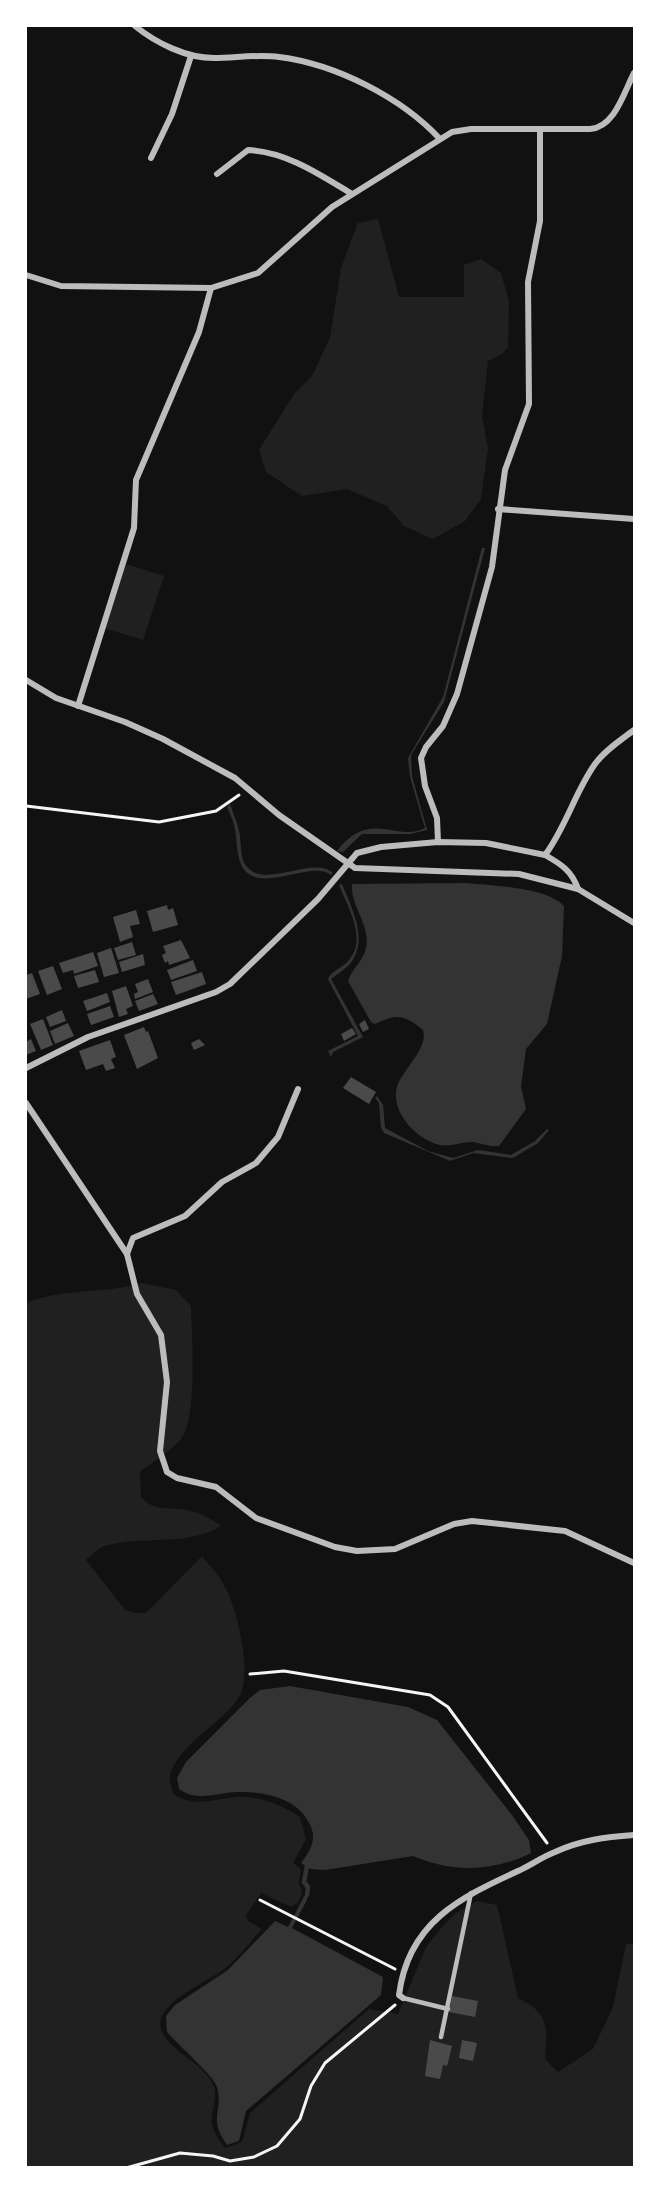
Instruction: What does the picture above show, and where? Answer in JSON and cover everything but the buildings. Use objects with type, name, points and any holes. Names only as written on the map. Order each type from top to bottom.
[{"type":"street","points":[[135,26],[150,38],[191,56],[279,57],[357,79],[425,122],[440,139]]},
{"type":"street","points":[[152,158],[172,114],[191,56]]},
{"type":"street","points":[[26,275],[61,286],[210,288],[258,273],[328,210],[452,132],[465,129],[540,130],[601,127],[610,119],[634,73]]},
{"type":"street","points":[[438,842],[437,818],[425,786],[421,758],[426,747],[443,726],[457,694],[492,567],[498,509],[508,460],[529,405],[528,275],[540,221],[540,130]]},
{"type":"street","points":[[217,174],[248,150],[269,151],[310,168],[352,194]]},
{"type":"street","points":[[78,706],[134,528],[136,480],[199,332],[210,288]]},
{"type":"street","points":[[498,509],[634,519]]},
{"type":"street","points":[[26,680],[56,698],[163,739],[235,778],[279,815],[355,868],[519,874],[578,889],[634,923]]},
{"type":"street","points":[[545,855],[556,840],[596,763],[608,750],[634,730]]},
{"type":"street","points":[[26,1068],[88,1037],[216,992],[230,984],[318,899],[357,852],[438,842],[486,843],[545,855],[564,866],[574,878],[578,889]]},
{"type":"street","points":[[127,1254],[134,1238],[185,1216],[222,1182],[256,1163],[278,1137],[298,1089]]},
{"type":"street","points":[[26,1102],[127,1254],[137,1294],[161,1335],[167,1382],[160,1451],[167,1472],[177,1478],[216,1488],[256,1518],[334,1547],[357,1551],[395,1549],[454,1524],[472,1521],[565,1531],[634,1563]]},
{"type":"street","points":[[403,1998],[399,1995],[402,1973],[417,1943],[432,1922],[471,1893],[553,1852],[592,1839],[634,1835]]},
{"type":"lane","points":[[441,2037],[471,1893]]},
{"type":"lane","points":[[403,1998],[447,2009]]},
{"type":"path","points":[[26,806],[159,822],[216,811],[249,788]]},
{"type":"path","points":[[250,1674],[284,1671],[430,1695],[448,1707],[553,1852]]},
{"type":"path","points":[[260,1900],[402,1973]]},
{"type":"path","points":[[126,2168],[180,2153],[213,2156],[230,2162],[254,2157],[277,2146],[300,2119],[311,2086],[325,2063],[382,2019],[403,1998]]},
{"type":"shaded area","points":[[378,219],[399,297],[464,297],[464,265],[481,259],[501,273],[509,301],[508,347],[502,354],[488,361],[482,416],[488,448],[481,499],[465,521],[433,539],[404,526],[387,506],[347,489],[302,496],[266,472],[259,450],[294,394],[312,376],[330,338],[341,268],[358,223]]},
{"type":"shaded area","points":[[482,548],[485,548],[444,702],[411,755],[412,776],[427,830],[410,834],[362,834],[343,852],[337,851],[349,838],[361,831],[382,829],[414,832],[425,828],[410,777],[408,758],[443,697]]},
{"type":"shaded area","points":[[126,564],[164,576],[143,640],[105,628]]},
{"type":"shaded area","points":[[230,804],[239,831],[244,863],[247,867],[256,873],[266,875],[314,868],[324,868],[333,873],[331,875],[316,871],[274,878],[255,877],[249,874],[239,857],[234,826],[227,807]]},
{"type":"shaded area","points":[[467,883],[532,891],[556,900],[564,906],[562,956],[547,1024],[526,1049],[521,1086],[526,1109],[499,1146],[472,1142],[440,1145],[423,1137],[407,1124],[398,1106],[397,1087],[419,1051],[424,1037],[423,1030],[400,1017],[389,1018],[375,1024],[371,1022],[348,981],[365,953],[367,940],[366,931],[354,900],[352,884]]},
{"type":"shaded area","points":[[342,884],[357,924],[358,945],[356,955],[350,964],[331,979],[363,1037],[333,1052],[331,1057],[328,1051],[358,1036],[328,979],[348,961],[354,953],[356,943],[354,923],[339,885]]},
{"type":"shaded area","points":[[377,1096],[383,1105],[385,1128],[428,1151],[453,1158],[478,1150],[511,1155],[535,1141],[547,1129],[549,1130],[538,1143],[513,1158],[473,1153],[450,1161],[384,1133],[381,1128],[379,1103],[375,1098]]},
{"type":"shaded area","points":[[142,1283],[176,1290],[191,1306],[193,1373],[190,1409],[183,1436],[170,1450],[140,1472],[141,1497],[157,1507],[200,1514],[221,1526],[208,1532],[179,1539],[134,1541],[105,1546],[86,1560],[125,1610],[135,1613],[146,1613],[202,1556],[217,1574],[229,1595],[242,1641],[243,1687],[232,1707],[190,1745],[174,1765],[170,1778],[173,1794],[197,1802],[237,1797],[270,1802],[300,1817],[306,1839],[293,1863],[301,1869],[299,1882],[302,1894],[298,1902],[291,1907],[261,1893],[246,1915],[248,1921],[262,1929],[228,1966],[172,2004],[164,2013],[160,2023],[168,2041],[205,2072],[214,2087],[215,2101],[212,2120],[215,2134],[225,2148],[242,2142],[250,2113],[369,2009],[398,2014],[426,1947],[456,1913],[477,1901],[497,1905],[518,1998],[536,2009],[541,2015],[546,2030],[545,2059],[558,2072],[593,2049],[613,2007],[626,1944],[634,1944],[634,2167],[26,2168],[26,1303],[54,1295],[113,1289]]},
{"type":"shaded area","points":[[290,1686],[408,1707],[437,1720],[512,1815],[529,1840],[531,1853],[488,1867],[458,1868],[428,1862],[413,1856],[325,1870],[311,1869],[301,1863],[312,1843],[313,1832],[303,1813],[287,1801],[257,1793],[237,1792],[200,1796],[179,1789],[177,1778],[186,1762],[250,1698],[260,1690]]},
{"type":"shaded area","points":[[308,1889],[307,1900],[292,1928],[383,1977],[381,1995],[246,2111],[239,2141],[227,2145],[218,2128],[219,2095],[217,2087],[167,2032],[166,2016],[175,2005],[228,1970],[275,1921],[288,1927]]},
{"type":"waterway","points":[[307,1895],[308,1887],[304,1882],[308,1860]]}]
